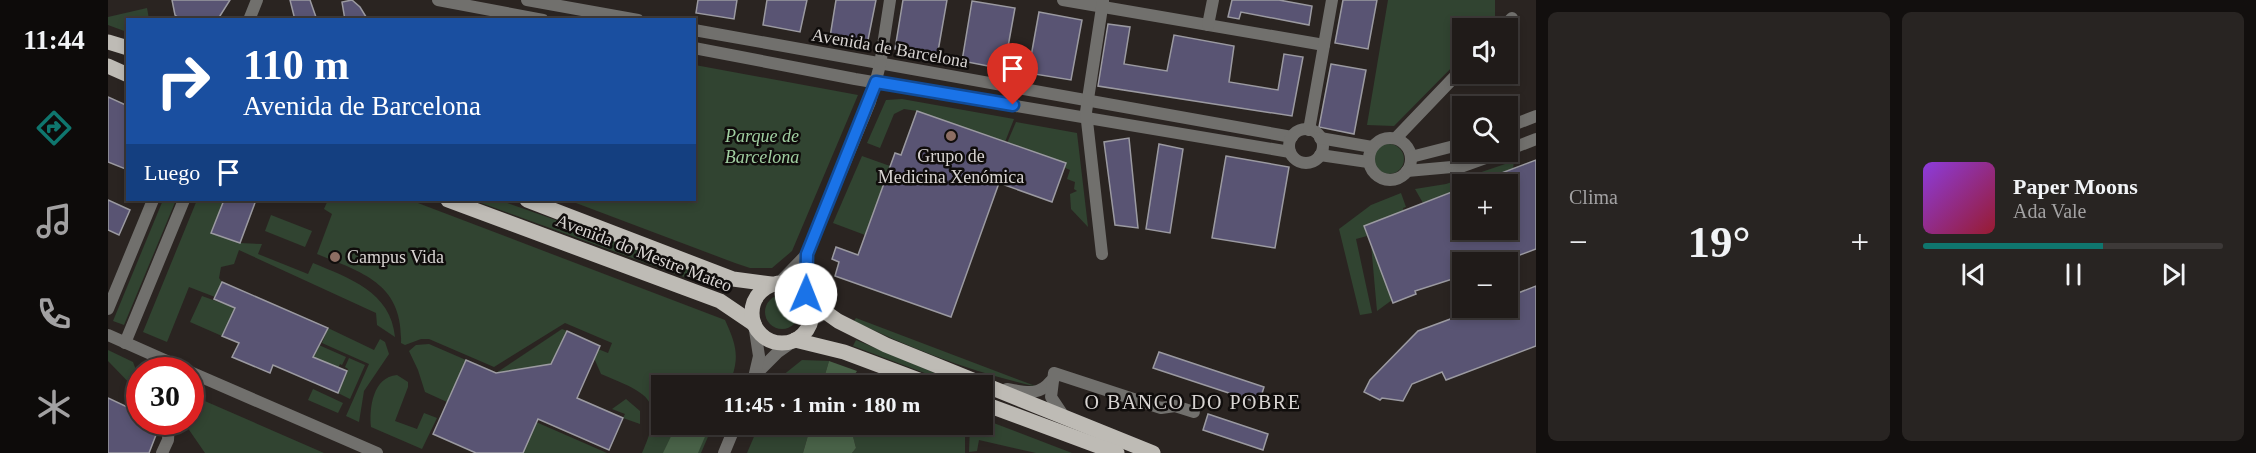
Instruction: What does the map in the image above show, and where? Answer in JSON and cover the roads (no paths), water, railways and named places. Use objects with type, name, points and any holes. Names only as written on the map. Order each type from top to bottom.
[{"type":"main road","points":[[108,42],[126,47]]},
{"type":"main road","points":[[108,66],[126,74]]},
{"type":"main road","name":"Avenida do Mestre Mateo","points":[[451,201],[720,301],[754,324]]},
{"type":"main road","name":"Avenida do Mestre Mateo","points":[[530,201],[738,281],[775,284]]},
{"type":"main road","points":[[906,375],[844,351],[795,340],[781,343],[770,340],[760,333],[754,324],[754,301],[762,290],[775,284],[795,285],[838,321],[886,345],[962,375]]},
{"type":"main road","points":[[795,340],[805,332],[811,322],[808,298]]},
{"type":"main road","points":[[993,387],[1153,453]]},
{"type":"main road","points":[[993,407],[1117,453]]},
{"type":"street","points":[[250,18],[256,0]]},
{"type":"street","points":[[438,0],[474,3],[535,18]]},
{"type":"street","points":[[527,0],[627,18]]},
{"type":"street","points":[[808,298],[807,254],[876,82],[890,0]]},
{"type":"street","points":[[1063,0],[1103,3],[1208,25],[1324,45]]},
{"type":"street","points":[[1208,25],[1213,0]]},
{"type":"street","points":[[1309,130],[1324,45],[1329,1]]},
{"type":"street","points":[[1102,255],[1086,117],[1103,3]]},
{"type":"street","name":"Avenida de Barcelona","points":[[696,30],[1292,137]]},
{"type":"street","name":"Avenida de Barcelona","points":[[696,48],[876,82],[1290,152]]},
{"type":"street","points":[[1396,138],[1452,79]]},
{"type":"street","points":[[1518,123],[1536,116]]},
{"type":"street","points":[[1368,162],[1320,155],[1307,163],[1296,160],[1290,152],[1292,137],[1301,130],[1309,130],[1320,138],[1372,147]]},
{"type":"street","points":[[1320,138],[1322,146],[1320,155]]},
{"type":"street","points":[[1407,171],[1411,157],[1406,145],[1396,138],[1383,138],[1372,147],[1368,162],[1374,174],[1384,180],[1397,179],[1407,171],[1463,166],[1474,162]]},
{"type":"street","points":[[1518,146],[1536,140]]},
{"type":"street","points":[[1411,157],[1452,147]]},
{"type":"street","points":[[108,309],[153,201]]},
{"type":"street","points":[[125,343],[184,201]]},
{"type":"street","points":[[775,284],[807,254]]},
{"type":"street","points":[[754,324],[759,356],[757,373]]},
{"type":"street","points":[[108,335],[157,357]]},
{"type":"street","points":[[757,373],[778,352],[795,340]]},
{"type":"street","points":[[1063,415],[1052,401],[1051,381],[1054,373],[1161,408],[1174,406],[1194,412]]},
{"type":"street","points":[[204,378],[377,453]]},
{"type":"street","points":[[993,387],[1035,393],[1040,392],[1051,381]]},
{"type":"street","points":[[162,453],[168,435]]},
{"type":"street","points":[[724,453],[731,435]]},
{"type":"place","name":"Grupo de Medicina Xenómica","points":[[951,136]]},
{"type":"place","name":"Campus Vida","points":[[335,257]]},
{"type":"district","name":"O BANCO DO POBRE","points":[[1193,402]]},
{"type":"park label","name":"Parque de Barcelona","points":[[762,146]]}]
